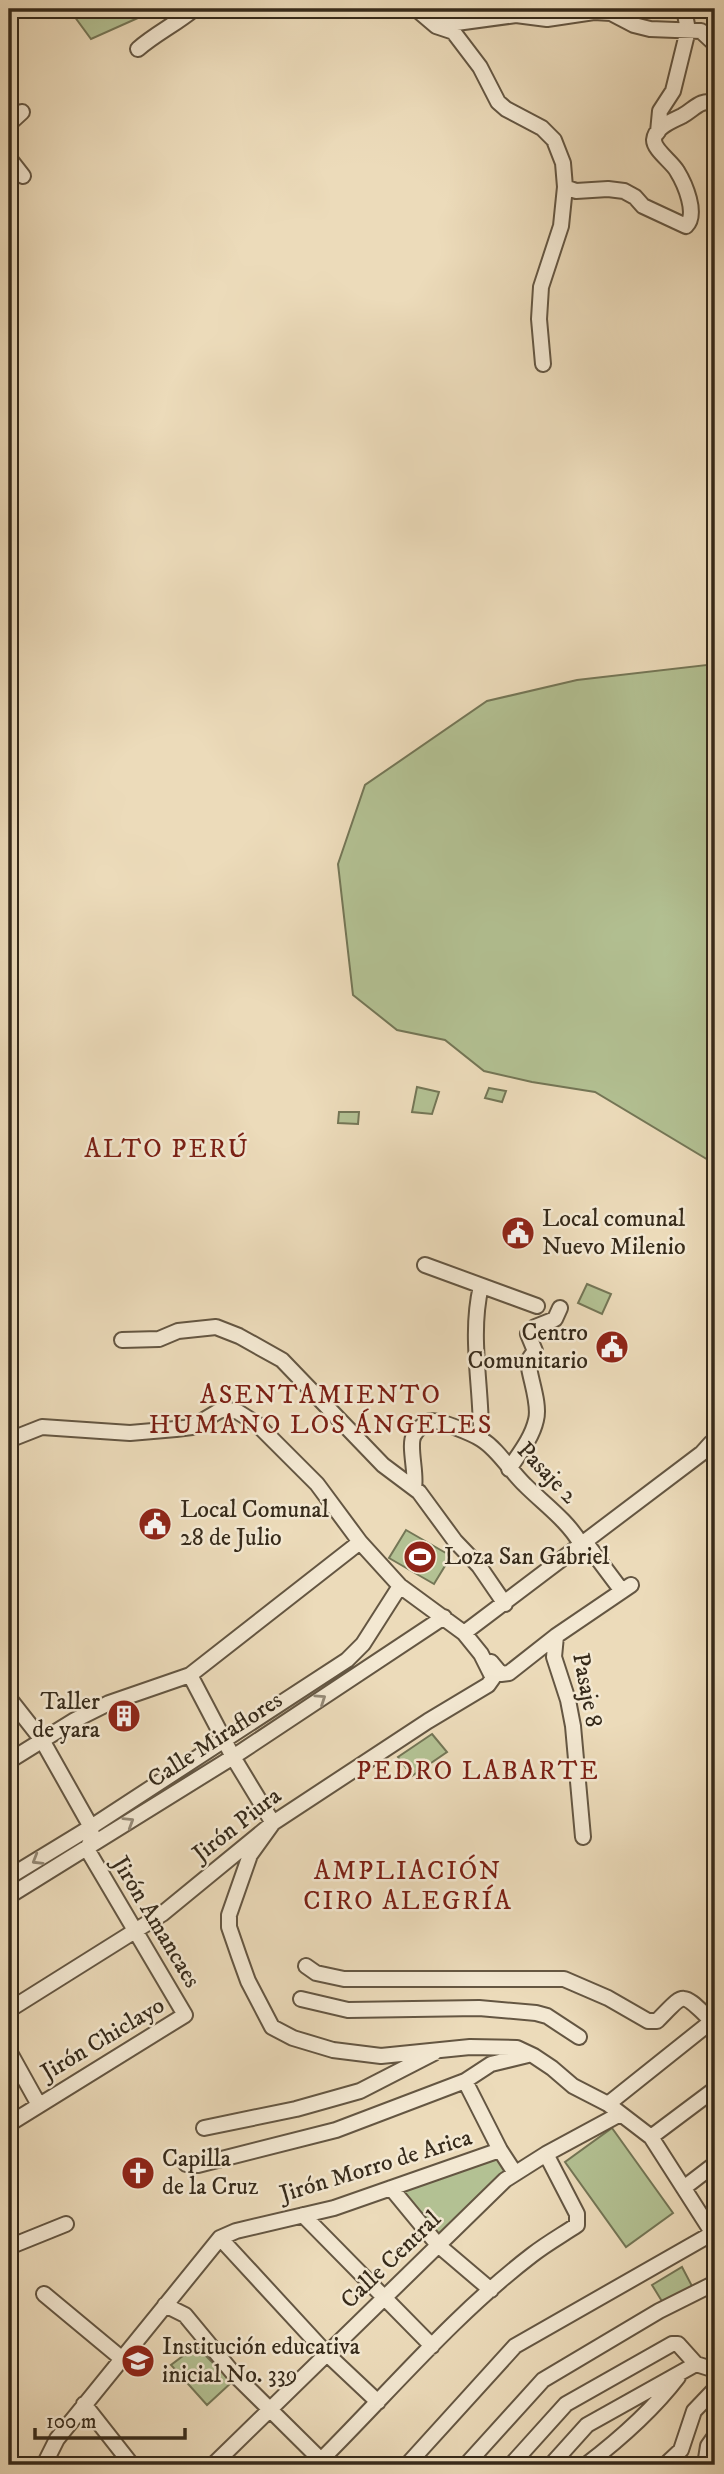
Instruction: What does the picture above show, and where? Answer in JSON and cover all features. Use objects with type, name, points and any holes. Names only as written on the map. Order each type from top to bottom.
[{"type":"street","points":[[138,49],[194,9]]},
{"type":"street","points":[[416,9],[436,26],[445,18],[516,15],[547,19],[593,10],[611,11],[634,25],[650,29],[701,31],[715,44]]},
{"type":"street","points":[[565,187],[576,191],[608,188],[624,191],[635,197],[643,206],[656,210],[680,225],[686,226],[690,223],[692,213],[678,172],[656,146],[654,139],[658,132],[660,111],[674,90],[688,30],[684,9]]},
{"type":"street","points":[[445,18],[480,68],[498,102],[542,128],[554,140],[563,163],[565,187],[561,226],[541,287],[539,319],[543,364]]},
{"type":"street","points":[[658,132],[698,104],[704,101],[715,103]]},
{"type":"street","points":[[9,124],[22,112]]},
{"type":"street","points":[[9,158],[23,176]]},
{"type":"street","points":[[425,1265],[537,1307]]},
{"type":"street","points":[[481,1286],[475,1330],[481,1439]]},
{"type":"street","points":[[509,1469],[526,1443],[537,1419],[537,1399],[528,1364],[535,1351],[528,1334],[535,1327],[555,1319],[560,1308]]},
{"type":"street","points":[[122,1340],[159,1339],[178,1331],[216,1327],[239,1336],[282,1360],[383,1465],[414,1488],[479,1566],[505,1604]]},
{"type":"street","points":[[9,1440],[42,1427],[130,1433],[192,1427],[219,1410],[233,1409],[257,1424],[317,1484],[360,1542],[400,1586],[464,1633],[501,1674],[509,1673],[556,1636]]},
{"type":"street","name":"Pasaje 2","points":[[414,1488],[416,1479],[411,1441],[419,1428],[429,1421],[437,1421],[481,1439],[627,1588],[556,1636]]},
{"type":"street","points":[[464,1633],[702,1453],[711,1443]]},
{"type":"street","points":[[9,1761],[108,1703],[190,1675],[360,1542]]},
{"type":"street","name":"Calle Miraflores","points":[[9,1877],[91,1827],[356,1653],[400,1586]]},
{"type":"street","name":"Calle Miraflores","points":[[9,1896],[233,1757],[444,1617]]},
{"type":"street","name":"Pasaje 8","points":[[556,1636],[554,1657],[573,1726],[583,1837]]},
{"type":"street","name":"Jirón Piura","points":[[9,2010],[162,1914],[273,1824],[408,1734],[488,1685],[494,1678],[481,1654]]},
{"type":"street","points":[[190,1675],[233,1757],[273,1824],[250,1855],[229,1915],[229,1927],[248,1981],[272,2027],[293,2038],[345,2052],[381,2056],[470,2047],[517,2048],[534,2056],[573,2086],[608,2104],[651,2137],[714,2235],[515,2346],[407,2465]]},
{"type":"street","points":[[9,1698],[43,1740],[91,1827]]},
{"type":"street","name":"Jirón Amancaes","points":[[91,1827],[92,1838],[87,1849],[185,2015]]},
{"type":"street","points":[[306,1966],[316,1973],[344,1979],[559,1978],[608,1998],[651,2022],[659,2019],[680,1999],[690,2001],[714,2021],[608,2104]]},
{"type":"street","points":[[301,1999],[348,2010],[479,2008],[536,2013],[547,2016],[579,2037]]},
{"type":"street","name":"Jirón Chiclayo","points":[[9,2124],[185,2015]]},
{"type":"street","points":[[204,2128],[296,2109],[360,2091],[440,2050]]},
{"type":"street","points":[[9,2051],[39,2105]]},
{"type":"street","points":[[186,2164],[198,2165],[335,2130],[465,2081],[491,2064],[524,2054],[534,2056]]},
{"type":"street","points":[[465,2081],[515,2174]]},
{"type":"street","points":[[651,2137],[715,2089]]},
{"type":"street","name":"Calle Central","points":[[213,2465],[505,2180],[621,2114]]},
{"type":"street","name":"Jirón Morro de Arica","points":[[220,2238],[236,2231],[334,2208],[500,2150]]},
{"type":"street","points":[[165,2305],[185,2315],[233,2373],[324,2462],[432,2346],[491,2290],[533,2254],[577,2225],[577,2214],[547,2154]]},
{"type":"street","points":[[685,2187],[715,2164]]},
{"type":"street","points":[[391,2188],[438,2245],[491,2290]]},
{"type":"street","points":[[303,2215],[432,2346]]},
{"type":"street","points":[[9,2247],[66,2224]]},
{"type":"street","points":[[44,2465],[57,2439],[84,2404],[220,2238],[327,2354],[378,2402]]},
{"type":"street","points":[[466,2465],[543,2380],[659,2311],[715,2283]]},
{"type":"street","points":[[44,2294],[121,2358]]},
{"type":"street","points":[[511,2465],[566,2404],[672,2344],[678,2344],[696,2364],[715,2370]]},
{"type":"street","points":[[551,2465],[587,2425],[696,2364]]},
{"type":"street","points":[[586,2465],[664,2396],[681,2373]]},
{"type":"street","points":[[665,2465],[681,2450],[694,2410],[715,2389]]},
{"type":"street","points":[[84,2404],[129,2464]]},
{"type":"street","points":[[705,2465],[708,2446],[715,2436]]},
{"type":"green space","points":[[69,9],[158,9],[91,39]]},
{"type":"green space","points":[[715,664],[715,1164],[595,1092],[484,1071],[445,1040],[397,1030],[353,995],[338,864],[365,785],[487,701],[577,680]]},
{"type":"green space","points":[[417,1087],[439,1092],[432,1114],[412,1112]]},
{"type":"green space","points":[[489,1088],[506,1091],[502,1102],[485,1098]]},
{"type":"green space","points":[[339,1112],[359,1112],[358,1124],[338,1123]]},
{"type":"green space","points":[[587,1284],[611,1294],[602,1314],[578,1303]]},
{"type":"green space","name":"Loza San Gabriel","points":[[406,1530],[451,1556],[434,1584],[389,1558]]},
{"type":"green space","points":[[432,1734],[447,1752],[412,1776],[398,1757]]},
{"type":"green space","points":[[612,2128],[673,2213],[626,2247],[565,2162]]},
{"type":"green space","points":[[499,2155],[509,2172],[439,2238],[397,2190]]},
{"type":"green space","points":[[682,2267],[692,2286],[663,2303],[652,2285]]},
{"type":"green space","points":[[196,2346],[232,2382],[207,2405],[171,2365]]},
{"type":"place","name":"Local comunal Nuevo Milenio","points":[[518,1233]]},
{"type":"place","name":"Centro Comunitario","points":[[612,1347]]},
{"type":"place","name":"Local Comunal 28 de Julio","points":[[155,1524]]},
{"type":"place","name":"Loza San Gabriel","points":[[420,1557]]},
{"type":"place","name":"Taller de yara","points":[[124,1716]]},
{"type":"place","name":"Capilla de la Cruz","points":[[138,2173]]},
{"type":"place","name":"Institución educativa inicial No. 339","points":[[138,2361]]},
{"type":"district","name":"ALTO PERÚ","points":[[167,1149]]},
{"type":"district","name":"ASENTAMIENTO HUMANO LOS ÁNGELES","points":[[321,1410]]},
{"type":"district","name":"PEDRO LABARTE","points":[[478,1771]]},
{"type":"district","name":"AMPLIACIÓN CIRO ALEGRÍA","points":[[408,1886]]}]
